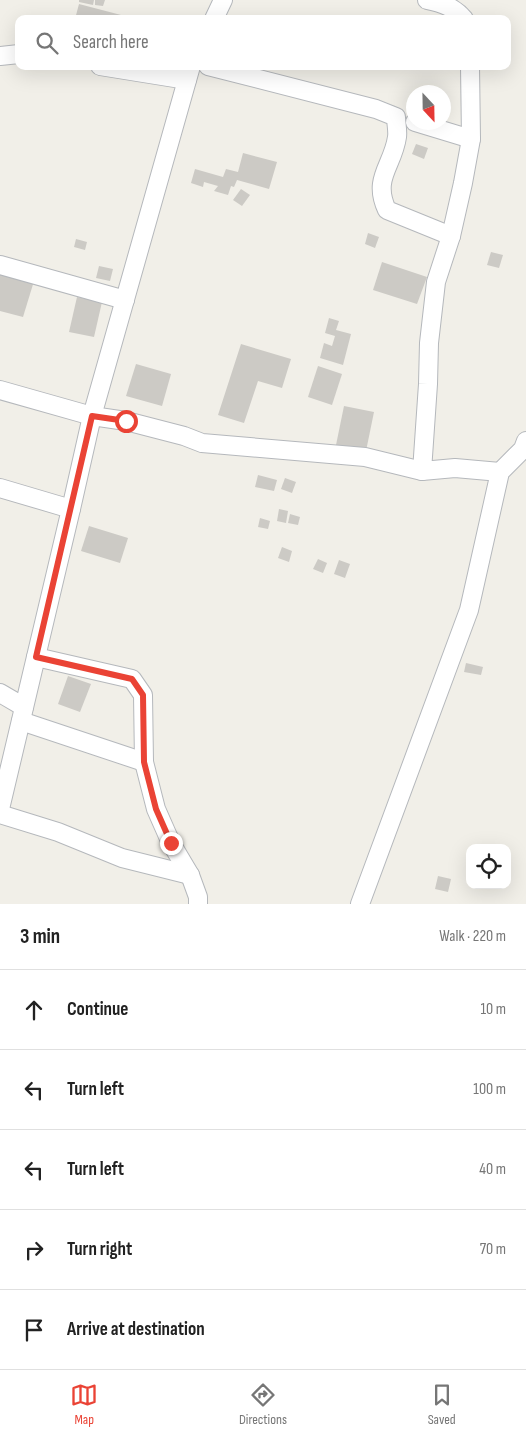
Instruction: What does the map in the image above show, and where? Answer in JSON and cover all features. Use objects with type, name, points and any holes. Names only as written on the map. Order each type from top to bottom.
[{"type":"street","points":[[216,15],[223,0]]},
{"type":"street","points":[[427,0],[442,3],[458,11],[461,15]]},
{"type":"street","points":[[0,56],[15,54]]},
{"type":"street","points":[[151,70],[189,73],[92,416],[1,804],[58,832],[122,858],[190,875]]},
{"type":"street","points":[[224,70],[376,109],[406,120]]},
{"type":"street","points":[[422,471],[429,343],[436,282],[451,236],[471,138],[470,70]]},
{"type":"street","points":[[396,117],[398,136],[381,185],[382,199],[387,210],[451,236]]},
{"type":"street","points":[[442,130],[471,138]]},
{"type":"street","points":[[0,265],[125,300]]},
{"type":"street","points":[[0,390],[92,416],[126,421],[184,436],[202,443],[365,457],[422,471],[455,468],[500,472]]},
{"type":"street","points":[[360,904],[468,610],[500,472],[523,449],[526,441]]},
{"type":"street","points":[[0,488],[71,509]]},
{"type":"street","points":[[36,657],[132,679],[143,695],[144,762],[156,809],[171,843],[190,875],[198,898],[198,904]]},
{"type":"street","points":[[0,693],[23,714],[144,762]]},
{"type":"building","points":[[79,0],[94,0],[93,5],[79,2]]},
{"type":"building","points":[[95,0],[105,0],[103,6],[95,5]]},
{"type":"building","points":[[79,4],[121,15],[76,15]]},
{"type":"building","points":[[416,144],[428,148],[424,159],[412,154]]},
{"type":"building","points":[[243,153],[277,162],[269,189],[237,180],[234,187],[231,186],[228,195],[214,191],[218,186],[204,182],[203,187],[191,183],[195,169],[223,177],[226,169],[238,172]]},
{"type":"building","points":[[241,189],[250,195],[242,206],[233,200]]},
{"type":"building","points":[[368,233],[379,237],[375,248],[365,244]]},
{"type":"building","points":[[76,239],[87,242],[85,250],[74,247]]},
{"type":"building","points":[[491,252],[503,255],[499,268],[487,265]]},
{"type":"building","points":[[382,262],[427,277],[417,304],[373,290]]},
{"type":"building","points":[[99,266],[113,269],[110,281],[96,278]]},
{"type":"building","points":[[0,271],[34,281],[23,317],[0,311]]},
{"type":"building","points":[[77,297],[102,302],[94,337],[69,332]]},
{"type":"building","points":[[329,318],[339,321],[336,330],[351,334],[343,365],[320,358],[324,343],[332,346],[335,336],[325,333]]},
{"type":"building","points":[[241,344],[291,359],[282,388],[258,381],[244,423],[218,415]]},
{"type":"building","points":[[136,364],[171,374],[162,406],[126,396]]},
{"type":"building","points":[[318,366],[342,374],[332,405],[308,397]]},
{"type":"building","points":[[344,406],[374,412],[366,451],[336,445]]},
{"type":"building","points":[[258,475],[277,480],[274,491],[255,487]]},
{"type":"building","points":[[285,478],[296,482],[292,493],[281,489]]},
{"type":"building","points":[[279,509],[288,511],[286,523],[277,521]]},
{"type":"building","points":[[290,514],[300,517],[298,525],[288,523]]},
{"type":"building","points":[[260,518],[270,521],[268,529],[258,527]]},
{"type":"building","points":[[89,526],[128,538],[120,563],[81,551]]},
{"type":"building","points":[[282,547],[292,551],[289,562],[278,558]]},
{"type":"building","points":[[318,559],[327,563],[323,573],[313,569]]},
{"type":"building","points":[[339,560],[350,564],[345,578],[334,574]]},
{"type":"building","points":[[466,663],[483,667],[481,675],[464,672]]},
{"type":"building","points":[[68,676],[91,684],[80,712],[58,704]]},
{"type":"building","points":[[438,876],[451,879],[448,892],[435,889]]},
{"type":"route","points":[[126,421],[92,416],[36,657],[132,679],[143,695],[144,762],[156,809],[171,843]]}]
